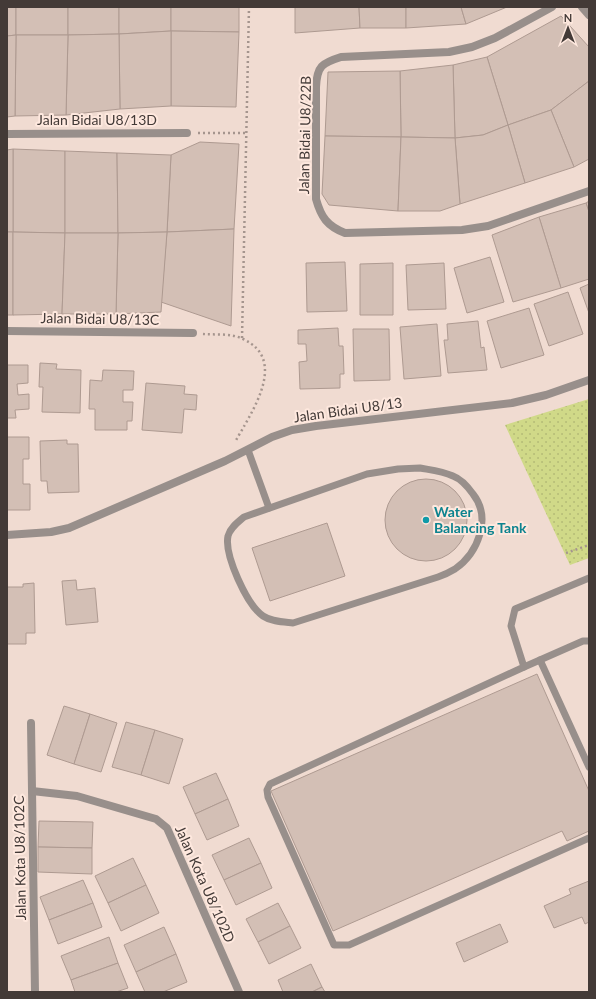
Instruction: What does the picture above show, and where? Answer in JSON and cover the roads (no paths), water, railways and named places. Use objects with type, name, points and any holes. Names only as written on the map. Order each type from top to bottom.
[{"type":"street","name":"Jalan Bidai U8/22B","points":[[552,7],[495,38],[472,47],[449,52],[342,57],[330,60],[321,66],[317,75],[316,87],[316,199],[325,222],[333,228],[345,233],[438,231],[462,230],[488,226],[589,192]]},
{"type":"street","points":[[582,7],[589,15]]},
{"type":"street","name":"Jalan Bidai U8/13D","points":[[7,134],[188,133]]},
{"type":"street","name":"Jalan Bidai U8/13C","points":[[7,331],[193,333]]},
{"type":"street","name":"Jalan Bidai U8/13","points":[[7,535],[51,532],[69,528],[225,461],[272,437],[292,430],[512,403],[546,395],[589,380]]},
{"type":"street","name":"Jalan Kota U8/102C","points":[[32,723],[35,992]]},
{"type":"street","name":"Jalan Kota U8/102D","points":[[32,791],[77,796],[156,819],[167,828],[239,992]]},
{"type":"lane","points":[[248,450],[269,508]]},
{"type":"lane","points":[[420,468],[454,476],[462,483],[478,500],[482,518],[481,531],[475,546],[466,559],[454,569],[438,577],[301,620],[293,622],[277,622],[263,616],[250,604],[240,586],[228,546],[228,535],[235,524],[244,517],[269,508],[367,474],[420,468]]},
{"type":"lane","points":[[524,667],[511,626],[515,609],[589,578]]},
{"type":"lane","points":[[589,641],[583,641],[524,667],[270,784],[267,790],[268,797],[334,945],[349,945],[589,838]]},
{"type":"lane","points":[[540,660],[589,767]]},
{"type":"place","name":"Water Balancing Tank","points":[[426,520]]}]
